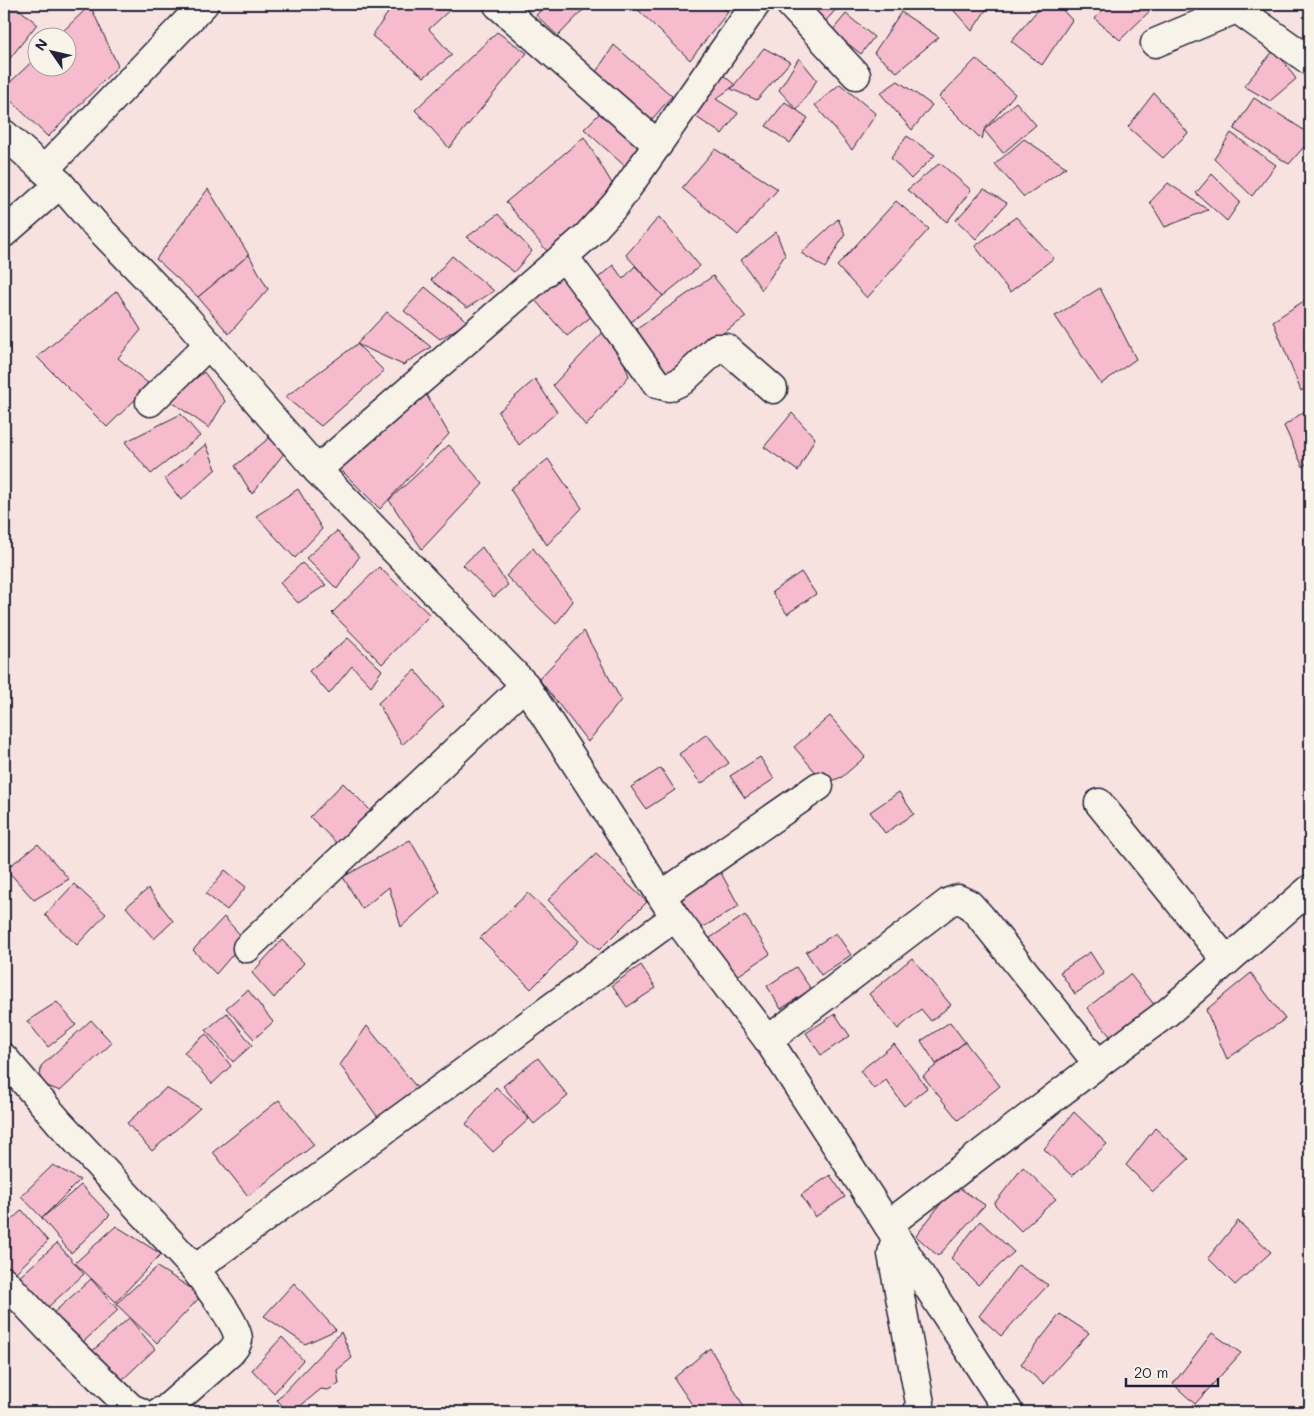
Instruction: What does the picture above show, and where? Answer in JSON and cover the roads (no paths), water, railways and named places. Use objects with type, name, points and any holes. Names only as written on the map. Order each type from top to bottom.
[{"type":"street","points":[[4,233],[204,4]]},
{"type":"street","points":[[317,470],[588,235],[616,204],[756,4]]},
{"type":"street","points":[[790,4],[856,75]]},
{"type":"street","points":[[498,5],[658,145]]},
{"type":"street","points":[[1155,43],[1233,6],[1310,61]]},
{"type":"street","points":[[4,134],[52,177],[186,318],[317,470],[525,685],[668,906],[768,1040],[1009,1412]]},
{"type":"street","points":[[564,257],[656,384],[669,386],[682,381],[717,348],[726,348],[773,389]]},
{"type":"street","points":[[150,402],[208,344]]},
{"type":"street","points":[[247,948],[525,685]]},
{"type":"street","points":[[195,1269],[668,906],[819,786]]},
{"type":"street","points":[[1099,802],[1227,961]]},
{"type":"street","points":[[892,1230],[1098,1064],[1168,1012],[1310,889]]},
{"type":"street","points":[[768,1040],[949,902],[958,899],[969,904],[980,916],[1098,1064]]},
{"type":"street","points":[[9,1074],[58,1122],[195,1269],[233,1323],[238,1339],[236,1346],[165,1410],[159,1412]]},
{"type":"street","points":[[892,1230],[892,1254],[920,1403],[918,1412]]},
{"type":"street","points":[[4,1281],[131,1408],[140,1412]]}]
